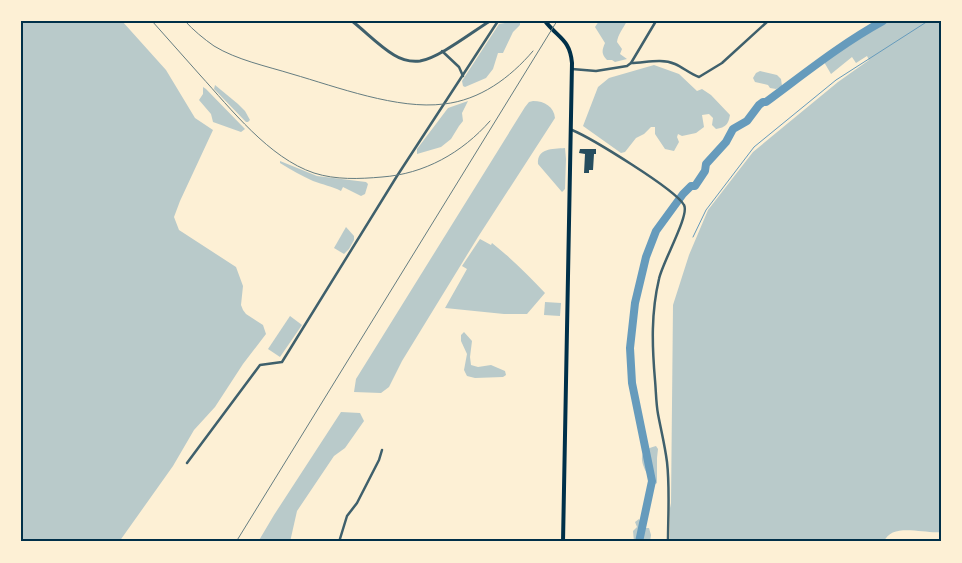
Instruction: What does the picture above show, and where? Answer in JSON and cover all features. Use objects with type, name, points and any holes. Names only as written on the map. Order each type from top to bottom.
[{"type":"main road","points":[[545,21],[568,46],[571,54],[572,69],[563,542]]},
{"type":"street","points":[[352,21],[394,55],[409,61],[425,60],[490,21]]},
{"type":"street","points":[[187,463],[260,365],[282,362],[392,184],[498,21]]},
{"type":"street","points":[[631,63],[656,21]]},
{"type":"street","points":[[572,69],[596,71],[618,68],[631,63],[655,61],[674,64],[699,77],[722,63],[768,21]]},
{"type":"street","points":[[442,51],[459,67],[463,76]]},
{"type":"street","points":[[570,129],[614,153],[668,190],[684,205],[686,210],[684,222],[659,276],[652,324],[652,352],[658,412],[667,465],[668,542]]},
{"type":"street","points":[[339,542],[346,516],[357,503],[379,460],[382,450]]},
{"type":"shaded area","points":[[21,21],[122,21],[166,70],[195,118],[213,130],[174,217],[179,230],[236,267],[243,286],[241,305],[243,310],[263,325],[266,334],[243,364],[215,407],[194,430],[173,466],[119,542],[21,542]]},
{"type":"shaded area","points":[[505,21],[520,21],[520,25],[513,32],[503,53],[498,53],[493,69],[486,78],[465,87],[463,86],[462,81],[499,24],[505,23]]},
{"type":"shaded area","points":[[599,21],[627,21],[617,42],[622,49],[620,54],[627,59],[615,62],[605,58],[603,48],[605,43],[595,27]]},
{"type":"shaded area","points":[[886,21],[941,21],[941,532],[909,530],[893,532],[884,542],[670,542],[673,305],[689,255],[708,210],[753,152],[838,82],[869,60],[867,56],[856,63],[852,57],[831,74],[824,62]]},
{"type":"shaded area","points":[[654,65],[679,74],[697,91],[702,89],[711,95],[730,115],[728,121],[726,125],[716,129],[712,125],[713,118],[709,114],[702,115],[704,127],[696,133],[682,136],[678,134],[679,142],[674,151],[665,149],[655,134],[655,127],[651,127],[644,134],[636,138],[625,152],[621,153],[583,126],[598,87],[609,78]]},
{"type":"shaded area","points":[[760,71],[777,75],[781,79],[782,86],[776,89],[755,82],[753,78]]},
{"type":"shaded area","points":[[215,85],[245,111],[250,120],[248,122],[214,89]]},
{"type":"shaded area","points":[[203,87],[245,129],[241,132],[213,122],[211,114],[199,100],[203,94]]},
{"type":"shaded area","points":[[468,101],[462,113],[463,121],[451,139],[441,147],[417,154],[417,149],[448,108]]},
{"type":"shaded area","points":[[533,101],[548,105],[553,111],[555,118],[478,237],[402,361],[389,387],[381,393],[354,392],[356,379],[525,107],[529,102]]},
{"type":"shaded area","points":[[565,148],[565,189],[562,192],[538,164],[538,159],[546,150]]},
{"type":"shaded area","points":[[280,161],[317,176],[366,182],[368,184],[365,194],[361,196],[343,187],[341,191],[313,181],[284,166]]},
{"type":"shaded area","points":[[346,227],[354,236],[354,240],[344,254],[334,248]]},
{"type":"shaded area","points":[[480,239],[491,245],[492,243],[545,293],[527,314],[504,314],[445,308],[467,269],[462,266]]},
{"type":"shaded area","points":[[545,302],[561,303],[560,316],[544,315]]},
{"type":"shaded area","points":[[290,316],[302,325],[280,357],[268,349]]},
{"type":"shaded area","points":[[464,332],[472,341],[471,365],[478,367],[491,365],[505,371],[506,375],[503,377],[475,378],[467,376],[464,370],[467,354],[461,341],[461,335]]},
{"type":"shaded area","points":[[341,412],[360,413],[364,421],[345,448],[334,456],[297,511],[290,542],[258,542],[274,515]]},
{"type":"shaded area","points":[[656,446],[658,449],[657,483],[654,485],[644,468],[642,459],[645,451]]},
{"type":"shaded area","points":[[639,519],[644,528],[649,528],[650,542],[634,542],[633,531],[637,527],[635,522]]},
{"type":"building","points":[[580,149],[596,149],[593,170],[589,170],[589,173],[584,173],[585,154],[579,153]]},
{"type":"waterway","points":[[639,542],[652,481],[632,383],[630,348],[635,303],[646,257],[656,231],[683,194],[691,186],[695,186],[705,171],[706,164],[726,142],[733,129],[747,121],[763,102],[766,102],[838,49],[883,21]]},
{"type":"waterway","points":[[693,237],[706,210],[754,147],[836,80],[928,21]]},
{"type":"railway","points":[[152,21],[252,131],[282,156],[297,166],[314,173],[339,178],[356,178],[382,177],[413,171],[441,160],[455,152],[490,121]]},
{"type":"railway","points":[[185,21],[214,46],[242,59],[348,91],[407,104],[444,104],[457,102],[482,93],[504,79],[533,51]]},
{"type":"railway","points":[[236,542],[557,21]]}]
